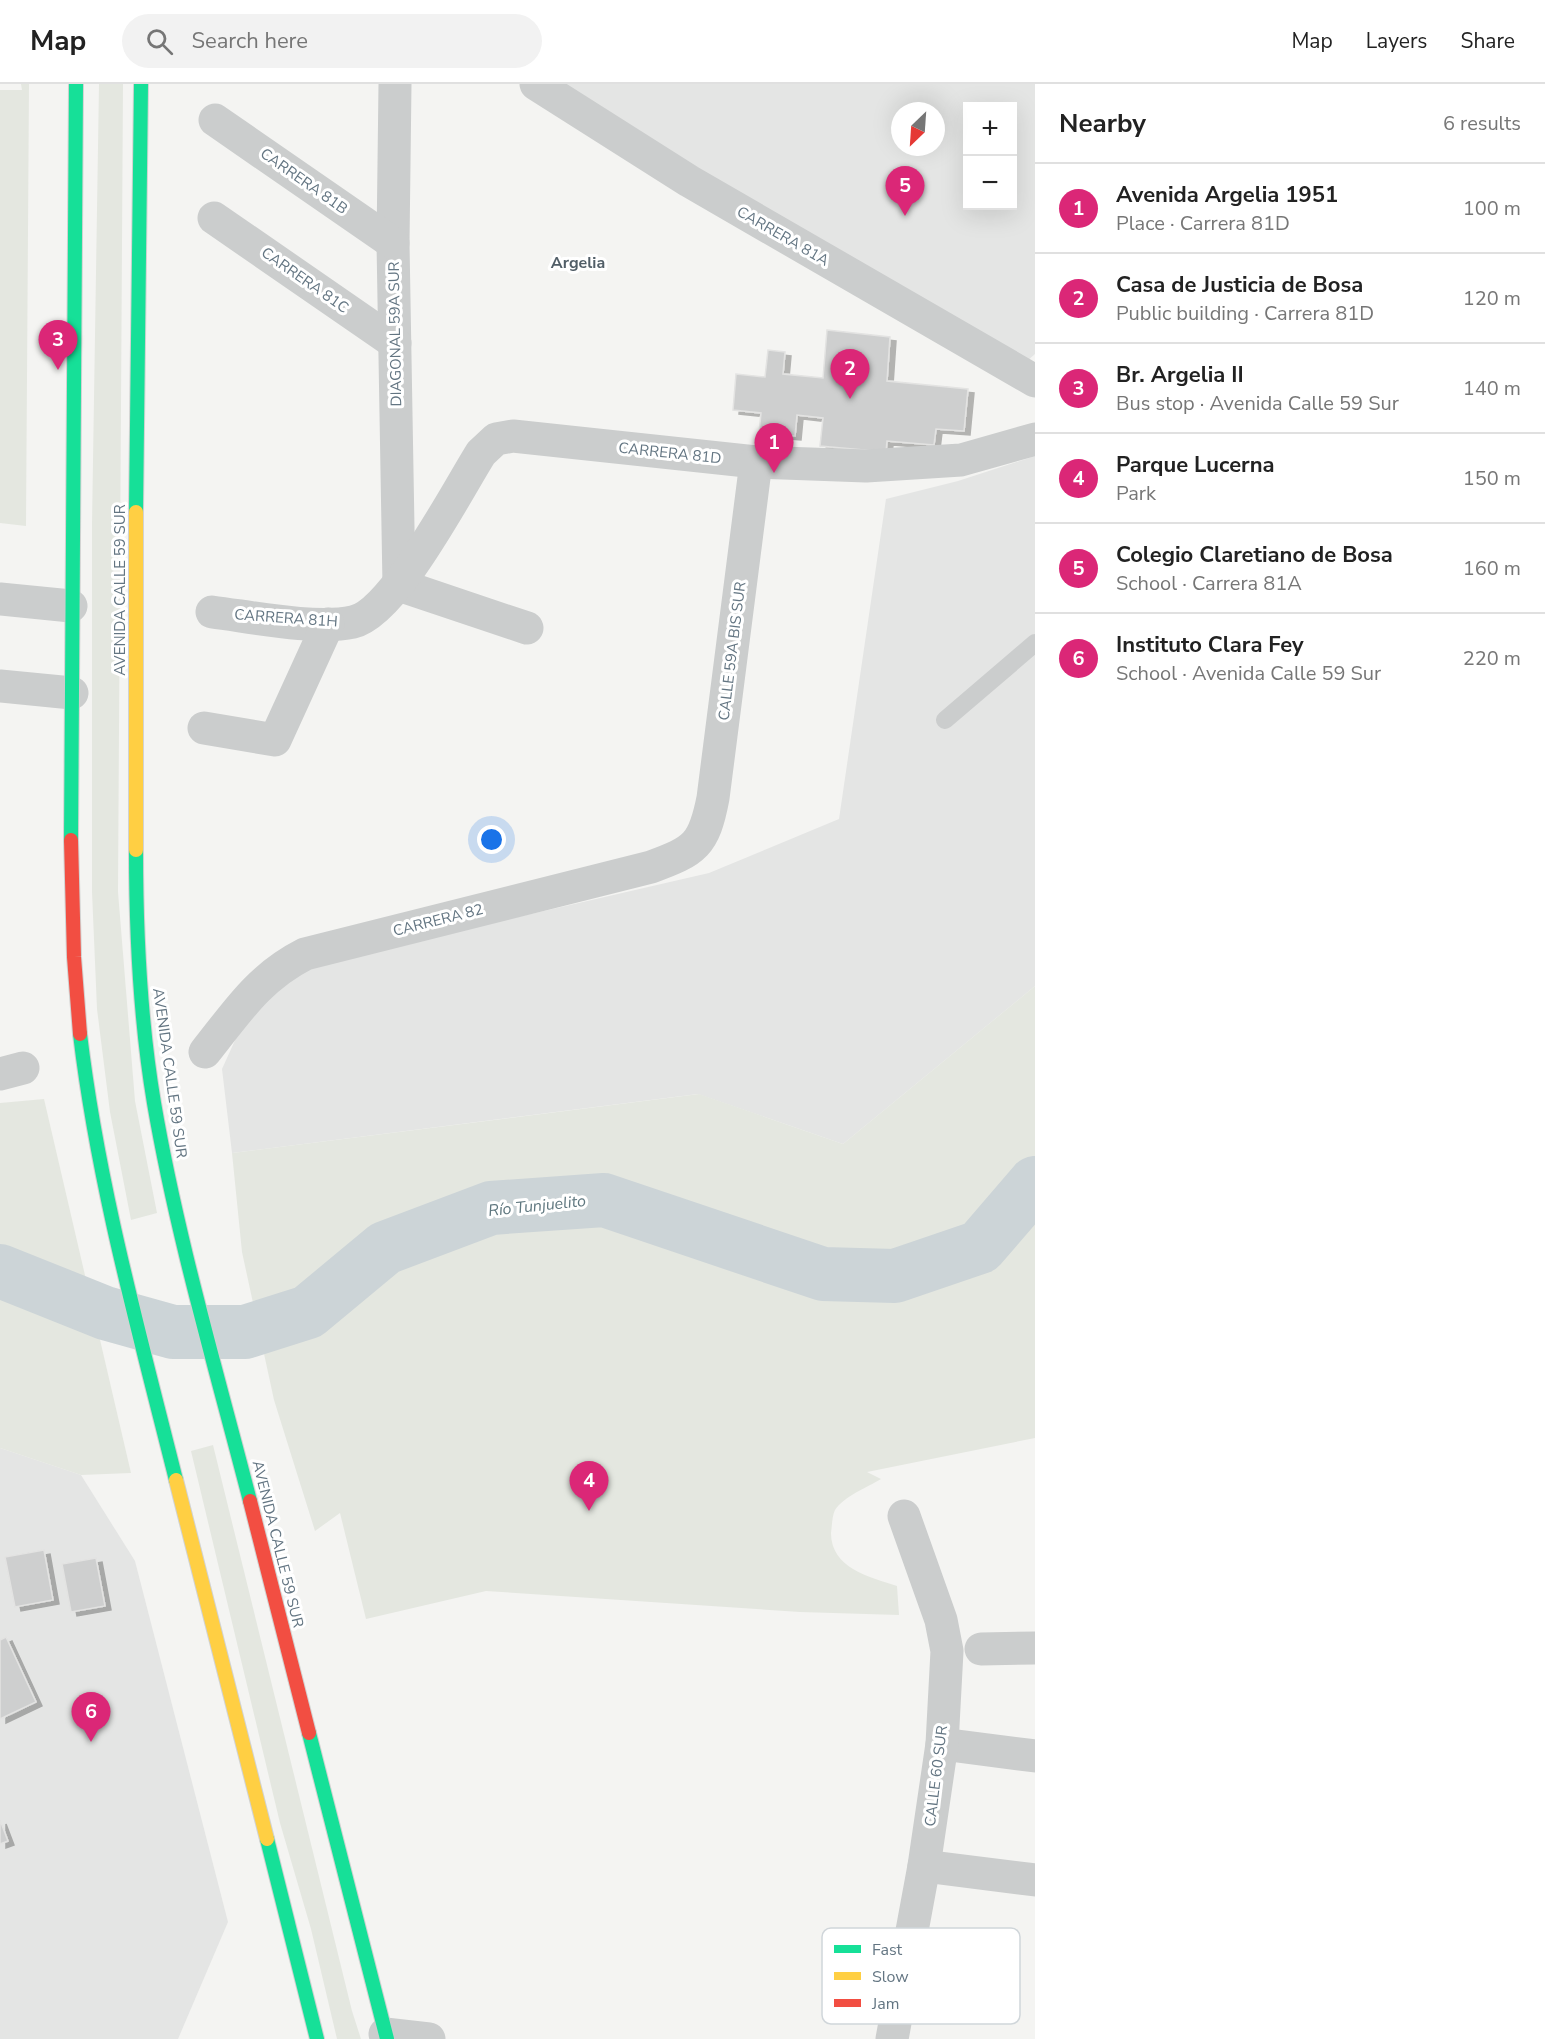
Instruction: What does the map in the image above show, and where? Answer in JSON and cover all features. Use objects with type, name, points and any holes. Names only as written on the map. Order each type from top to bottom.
[{"type":"main road","points":[[76,84],[71,846],[74,959],[88,1095],[112,1224],[316,2039]]},
{"type":"main road","name":"AVENIDA CALLE 59 SUR","points":[[141,84],[136,468],[136,920],[149,1062],[175,1209],[386,2037]]},
{"type":"street","name":"DIAGONAL 59A SUR","points":[[394,84],[394,592]]},
{"type":"street","name":"CARRERA 81A","points":[[536,84],[689,181],[1035,381]]},
{"type":"street","name":"CARRERA 81B","points":[[215,120],[393,243]]},
{"type":"street","name":"CARRERA 81C","points":[[214,218],[395,343]]},
{"type":"street","name":"CARRERA 81D","points":[[394,592],[481,453],[496,439],[513,436],[756,462],[866,466],[914,465],[961,460],[1035,439]]},
{"type":"street","name":"CALLE 59A BIS SUR","points":[[702,838],[714,798],[756,462]]},
{"type":"street","points":[[394,592],[527,628]]},
{"type":"street","name":"CARRERA 81H","points":[[212,612],[328,624],[355,622],[377,609],[394,592]]},
{"type":"street","points":[[0,599],[71,606]]},
{"type":"street","points":[[204,728],[275,740],[328,624]]},
{"type":"street","points":[[0,686],[72,693]]},
{"type":"street","name":"CARRERA 82","points":[[205,1052],[257,987],[279,967],[304,954],[651,867],[684,855],[702,838]]},
{"type":"street","name":"CALLE 60 SUR","points":[[904,1516],[941,1620],[947,1651],[942,1744],[913,1928]]},
{"type":"street","points":[[981,1649],[1035,1648]]},
{"type":"street","points":[[942,1744],[1035,1756]]},
{"type":"street","points":[[924,1866],[1035,1880]]},
{"type":"street","name":"CALLE 60 SUR","points":[[892,2039],[895,2024]]},
{"type":"street","points":[[386,2037],[429,2039]]},
{"type":"lane","points":[[945,720],[1035,643]]},
{"type":"shaded area","points":[[21,84],[29,84],[26,526],[0,523],[0,90],[22,90]]},
{"type":"shaded area","points":[[99,84],[123,84],[118,892],[135,1101],[157,1213],[131,1220],[110,1112],[97,1009],[92,892],[92,524]]},
{"type":"shaded area","points":[[560,84],[1035,84],[1035,354],[1026,362],[792,227]]},
{"type":"shaded area","points":[[1035,456],[1035,986],[843,1144],[698,1094],[232,1153],[222,1069],[256,994],[318,963],[709,873],[839,819],[886,499],[958,481]]},
{"type":"shaded area","points":[[1035,986],[1035,1438],[867,1472],[881,1479],[850,1496],[835,1510],[831,1533],[837,1555],[844,1563],[864,1575],[897,1586],[899,1615],[800,1612],[486,1591],[366,1619],[340,1513],[315,1531],[274,1400],[242,1252],[232,1153],[699,1094],[843,1144]]},
{"type":"shaded area","points":[[44,1099],[131,1473],[81,1475],[0,1448],[0,1103]]},
{"type":"shaded area","points":[[213,1445],[352,2011],[361,2039],[337,2039],[311,1929],[280,1823],[191,1451]]},
{"type":"shaded area","points":[[0,1448],[81,1475],[135,1561],[228,1922],[178,2039],[0,2039]]},
{"type":"building","points":[[827,330],[890,337],[887,381],[968,389],[964,431],[936,429],[934,445],[887,441],[886,452],[820,446],[823,418],[797,415],[795,436],[759,433],[761,413],[733,410],[736,374],[765,377],[768,350],[785,352],[783,374],[823,378]]},
{"type":"building","points":[[44,1550],[53,1600],[15,1607],[5,1557]]},
{"type":"building","points":[[96,1558],[105,1606],[71,1612],[62,1564]]},
{"type":"building","points":[[6,1637],[36,1702],[0,1719],[0,1640]]},
{"type":"building","points":[[0,1820],[8,1841],[0,1844]]},
{"type":"waterway","name":"Río Tunjuelito","points":[[0,1271],[105,1313],[173,1332],[245,1332],[308,1312],[385,1248],[491,1208],[604,1200],[823,1274],[895,1276],[980,1247],[1035,1183]]},
{"type":"traffic: fast","points":[[71,840],[76,84]]},
{"type":"traffic: fast","points":[[136,512],[141,84]]},
{"type":"traffic: fast","points":[[136,850],[140,977],[145,1040],[154,1103],[186,1253],[250,1501]]},
{"type":"traffic: fast","points":[[80,1034],[97,1147],[134,1314],[176,1480]]},
{"type":"traffic: fast","points":[[309,1733],[387,2039]]},
{"type":"traffic: fast","points":[[267,1839],[317,2039]]},
{"type":"traffic: slow","points":[[136,512],[136,850]]},
{"type":"traffic: slow","points":[[176,1480],[267,1839]]},
{"type":"traffic: jam","points":[[71,840],[74,957],[80,1034]]},
{"type":"traffic: jam","points":[[250,1501],[309,1733]]},
{"type":"place","name":"Colegio Claretiano de Bosa","points":[[905,216]]},
{"type":"place","name":"Br. Argelia II","points":[[58,370]]},
{"type":"place","name":"Casa de Justicia de Bosa","points":[[850,399]]},
{"type":"place","name":"Avenida Argelia 1951","points":[[774,473]]},
{"type":"place","name":"Parque Lucerna","points":[[589,1511]]},
{"type":"place","name":"Instituto Clara Fey","points":[[91,1742]]},
{"type":"district","name":"Argelia","points":[[578,263]]}]
